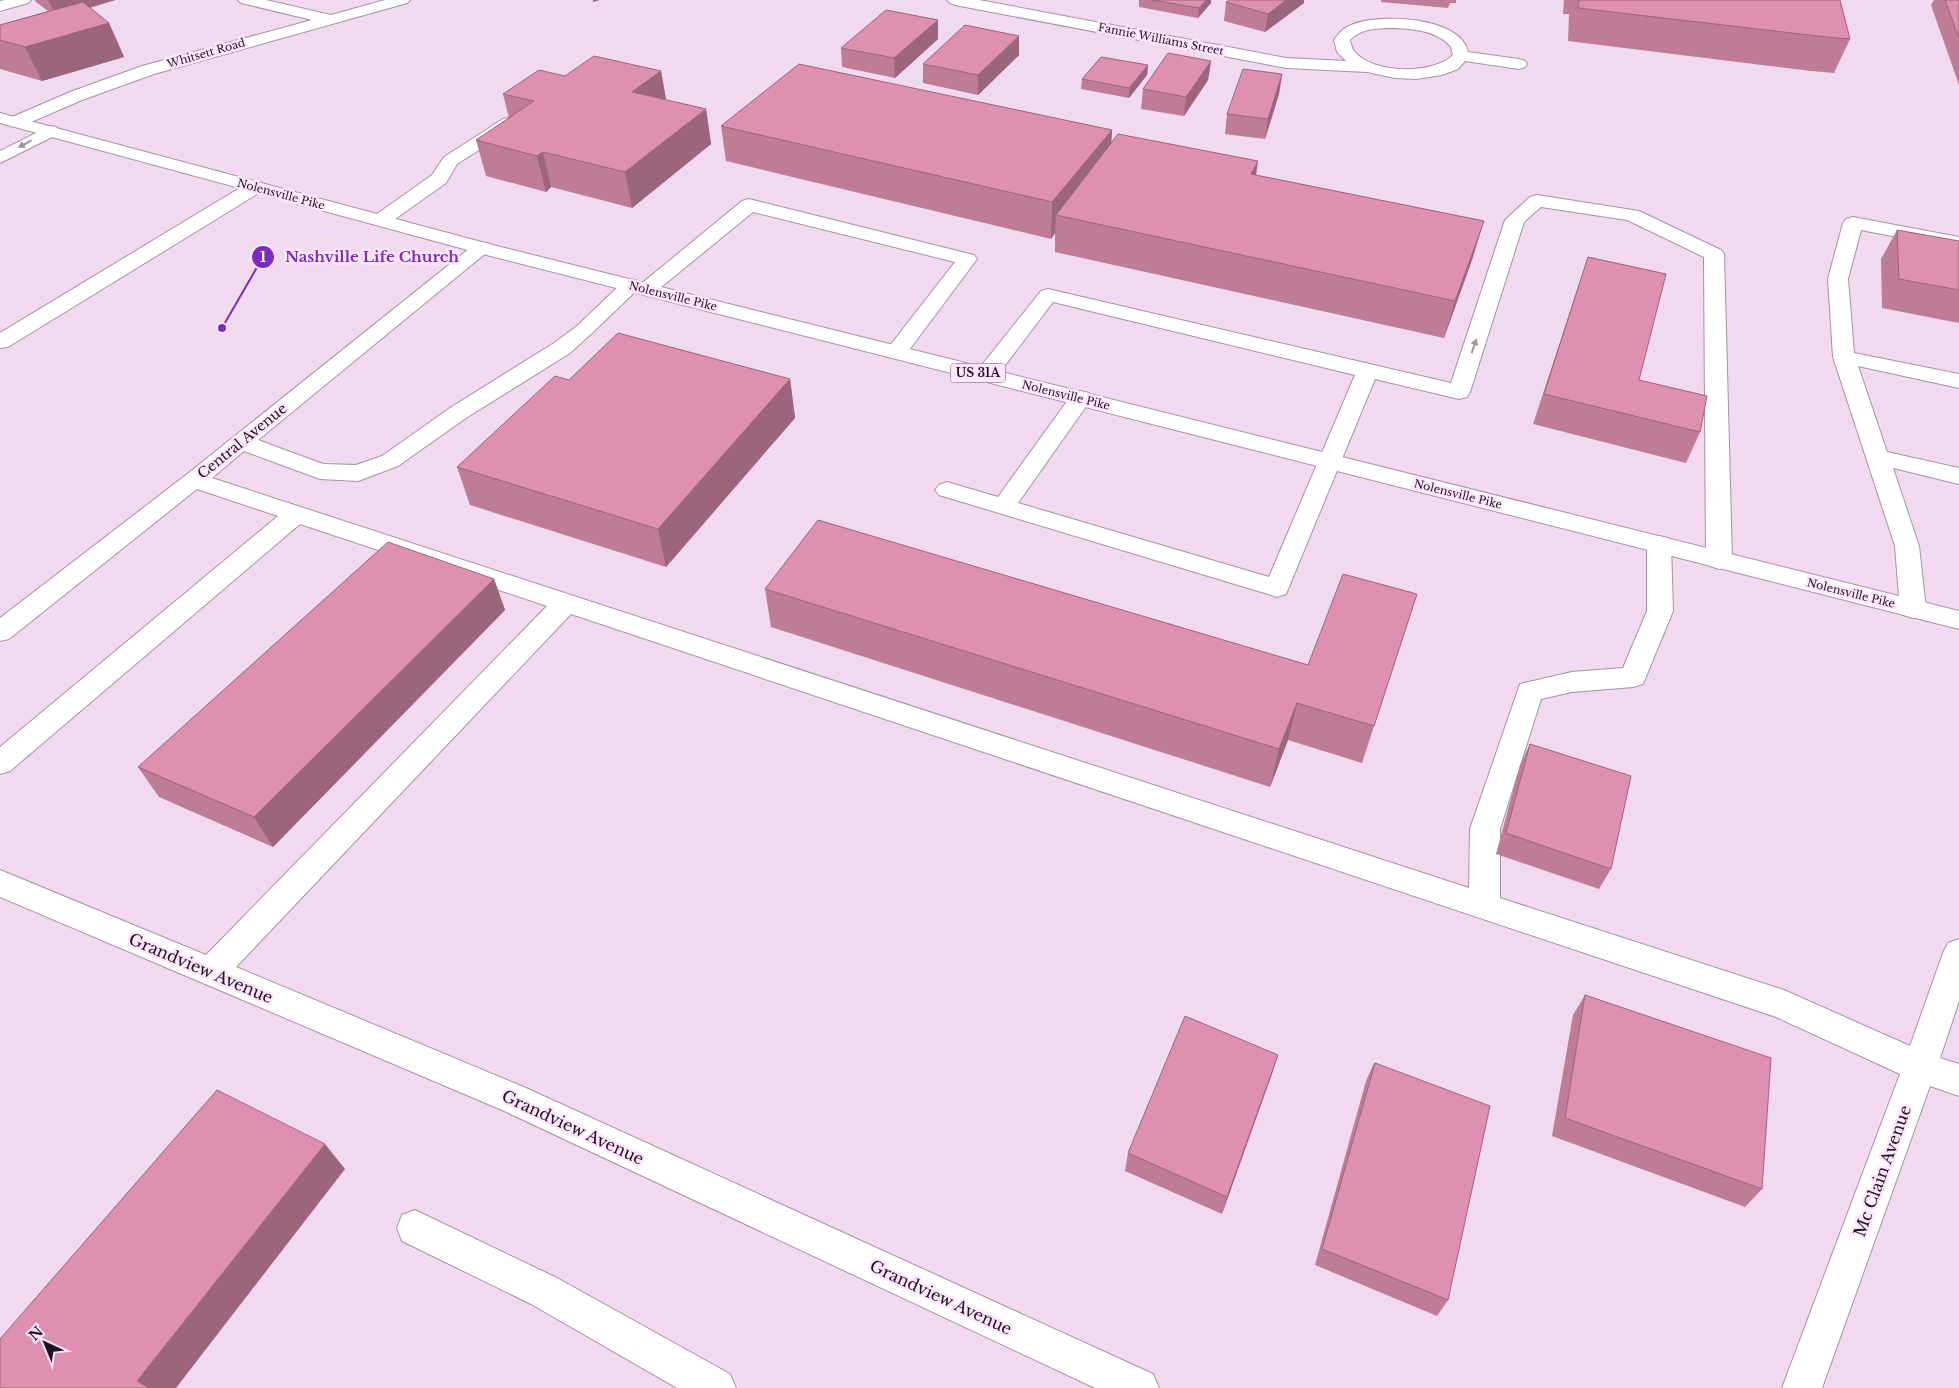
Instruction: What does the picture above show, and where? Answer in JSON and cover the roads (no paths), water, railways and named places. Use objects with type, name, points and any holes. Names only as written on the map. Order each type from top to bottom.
[{"type":"street","points":[[0,6],[23,0]]},
{"type":"street","points":[[246,0],[329,19]]},
{"type":"street","name":"Whitsett Road","points":[[8,120],[148,70],[402,0]]},
{"type":"street","name":"Fannie Williams Street","points":[[955,0],[1286,62],[1369,67]]},
{"type":"street","points":[[1376,23],[1404,23],[1434,30],[1449,37],[1458,44],[1462,52],[1461,56],[1451,66],[1427,73],[1400,74],[1369,67],[1349,56],[1342,48],[1342,40],[1354,29],[1376,23]]},
{"type":"street","points":[[1461,56],[1519,64]]},
{"type":"street","points":[[381,220],[439,179],[450,161],[525,114]]},
{"type":"street","name":"Nolensville Pike","points":[[8,120],[482,248],[1959,620]]},
{"type":"street","points":[[0,158],[50,131]]},
{"type":"street","points":[[0,342],[255,187]]},
{"type":"street","points":[[986,375],[1048,295],[1459,392],[1515,220],[1537,201],[1632,215],[1714,254],[1719,560]]},
{"type":"street","points":[[241,442],[320,471],[358,472],[390,461],[458,413],[562,348],[639,287],[749,205],[967,259],[896,352]]},
{"type":"street","points":[[1913,609],[1907,546],[1844,356],[1838,280],[1853,223],[1959,243]]},
{"type":"street","name":"Central Avenue","points":[[0,632],[194,480],[482,248]]},
{"type":"street","points":[[1844,356],[1959,381]]},
{"type":"street","points":[[947,490],[1277,588],[1367,371]]},
{"type":"street","points":[[1003,507],[1081,398]]},
{"type":"street","points":[[1877,457],[1959,476]]},
{"type":"street","points":[[194,480],[1784,1005],[1920,1067],[1959,1080]]},
{"type":"street","points":[[0,763],[296,513]]},
{"type":"street","points":[[1484,906],[1485,829],[1530,691],[1572,682],[1634,677],[1660,611],[1659,544]]},
{"type":"street","points":[[210,972],[566,603]]},
{"type":"street","name":"Grandview Avenue","points":[[0,883],[514,1100],[1139,1388]]},
{"type":"street","name":"Mc Clain Avenue","points":[[1802,1388],[1920,1067],[1959,953]]},
{"type":"street","points":[[415,1228],[544,1290],[716,1388]]},
{"type":"place","name":"Nashville Life Church","points":[[222,328]]}]
